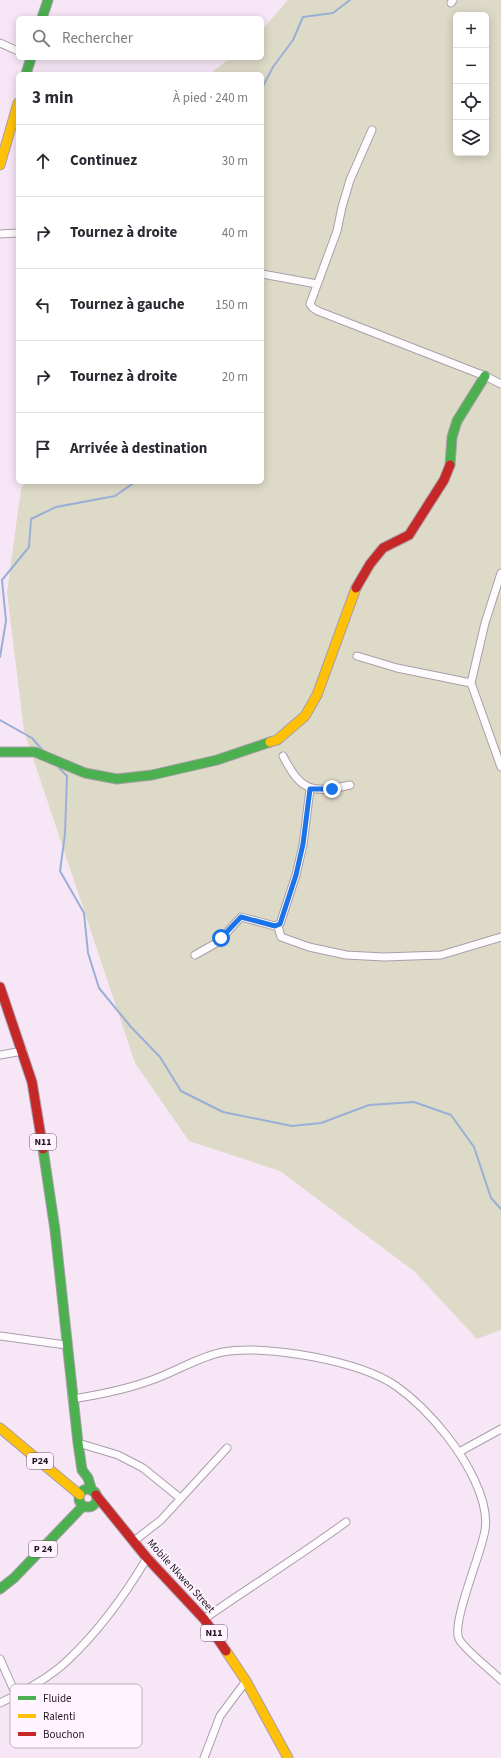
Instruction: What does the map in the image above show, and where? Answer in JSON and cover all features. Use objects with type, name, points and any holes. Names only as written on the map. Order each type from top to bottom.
[{"type":"main road","points":[[43,16],[48,0]]},
{"type":"main road","points":[[27,72],[30,60]]},
{"type":"main road","points":[[0,165],[16,110]]},
{"type":"main road","points":[[0,752],[35,752],[84,773],[116,779],[152,775],[217,760],[277,740],[290,731],[305,716],[317,695],[362,574],[385,546],[401,540],[409,535],[444,480],[450,464],[452,437],[456,421],[485,376]]},
{"type":"main road","name":"N11","points":[[0,987],[23,1051],[32,1082],[46,1161],[55,1230],[72,1399],[82,1470],[81,1493]]},
{"type":"main road","name":"P24","points":[[0,1428],[81,1493]]},
{"type":"main road","name":"N11","points":[[82,1470],[88,1478],[94,1493]]},
{"type":"main road","points":[[94,1493],[95,1503],[86,1506],[79,1500],[81,1493],[86,1490],[94,1493],[119,1524]]},
{"type":"main road","name":"Mobile Nkwen Street","points":[[86,1506],[119,1524],[147,1558],[204,1619],[246,1681],[288,1758]]},
{"type":"main road","name":"P 24","points":[[0,1589],[14,1578],[86,1506]]},
{"type":"street","points":[[0,43],[16,50]]},
{"type":"street","points":[[372,130],[350,180],[337,231],[316,284],[310,304],[318,311],[485,376],[501,384]]},
{"type":"street","points":[[0,234],[16,233]]},
{"type":"street","points":[[264,274],[316,284]]},
{"type":"street","points":[[501,573],[485,623],[471,683],[501,766]]},
{"type":"street","points":[[357,656],[397,668],[471,683]]},
{"type":"street","points":[[283,756],[293,774],[310,789],[332,789],[350,785]]},
{"type":"street","points":[[310,789],[303,844],[296,875],[278,926],[281,937],[309,947],[346,955],[377,957],[441,955],[501,936]]},
{"type":"street","points":[[195,955],[218,942],[241,917],[278,926]]},
{"type":"street","points":[[0,1056],[23,1051]]},
{"type":"street","points":[[0,1336],[66,1345]]},
{"type":"street","points":[[72,1399],[104,1394],[148,1382],[210,1356],[222,1352],[233,1351],[281,1352],[308,1355],[375,1375],[395,1385],[414,1400],[434,1420],[459,1452],[478,1488],[484,1505],[486,1518],[485,1530],[465,1597],[457,1627],[457,1634],[462,1644],[501,1680]]},
{"type":"street","points":[[459,1452],[501,1429]]},
{"type":"street","points":[[78,1443],[118,1454],[143,1468],[180,1498]]},
{"type":"street","points":[[134,1541],[161,1520],[227,1448]]},
{"type":"street","points":[[204,1619],[255,1583],[311,1548],[346,1522]]},
{"type":"street","points":[[33,1684],[66,1662],[110,1613],[133,1582],[147,1558]]},
{"type":"street","points":[[0,1658],[11,1684]]},
{"type":"street","points":[[204,1758],[220,1716],[230,1700],[246,1681]]},
{"type":"street","points":[[0,1703],[10,1698]]},
{"type":"shaded area","points":[[288,0],[501,0],[501,1330],[477,1339],[414,1271],[280,1171],[189,1141],[135,1063],[24,731],[7,592],[21,489],[24,484],[264,484],[264,72],[212,72],[228,60],[264,60],[264,28]]},
{"type":"waterway","points":[[264,84],[273,67],[293,40],[303,17],[333,13],[350,0]]},
{"type":"waterway","points":[[0,657],[6,621],[2,580],[29,547],[31,519],[56,507],[115,496],[132,484]]},
{"type":"waterway","points":[[0,720],[32,738],[45,753]]},
{"type":"waterway","points":[[59,768],[67,776],[65,834],[60,871],[84,913],[88,953],[99,988],[131,1027],[160,1057],[181,1091],[223,1112],[292,1126],[321,1123],[369,1105],[414,1102],[451,1115],[474,1147],[491,1198],[501,1209]]},
{"type":"traffic: fast","points":[[43,16],[48,0]]},
{"type":"traffic: fast","points":[[27,72],[30,60]]},
{"type":"traffic: fast","points":[[450,465],[452,437],[457,421],[485,376]]},
{"type":"traffic: fast","points":[[0,752],[35,752],[85,773],[117,779],[152,775],[217,760],[270,742]]},
{"type":"traffic: fast","points":[[43,1149],[55,1230],[78,1443],[82,1470],[88,1478],[92,1491]]},
{"type":"traffic: fast","points":[[88,1489],[94,1492],[97,1498],[94,1504],[88,1507],[82,1504],[79,1498],[82,1492],[88,1489]]},
{"type":"traffic: fast","points":[[0,1589],[14,1578],[83,1506]]},
{"type":"traffic: slow","points":[[0,165],[16,110]]},
{"type":"traffic: slow","points":[[270,742],[277,740],[305,716],[317,695],[356,588]]},
{"type":"traffic: slow","points":[[0,1428],[80,1495]]},
{"type":"traffic: slow","points":[[226,1651],[246,1681],[288,1758]]},
{"type":"traffic: jam","points":[[356,588],[370,564],[383,548],[409,535],[444,480],[450,465]]},
{"type":"traffic: jam","points":[[0,987],[32,1082],[43,1149]]},
{"type":"traffic: jam","points":[[96,1495],[147,1558],[204,1619],[226,1651]]},
{"type":"route","points":[[221,938],[238,918],[241,917],[275,926],[280,924],[296,875],[303,844],[310,789],[332,789]]}]
